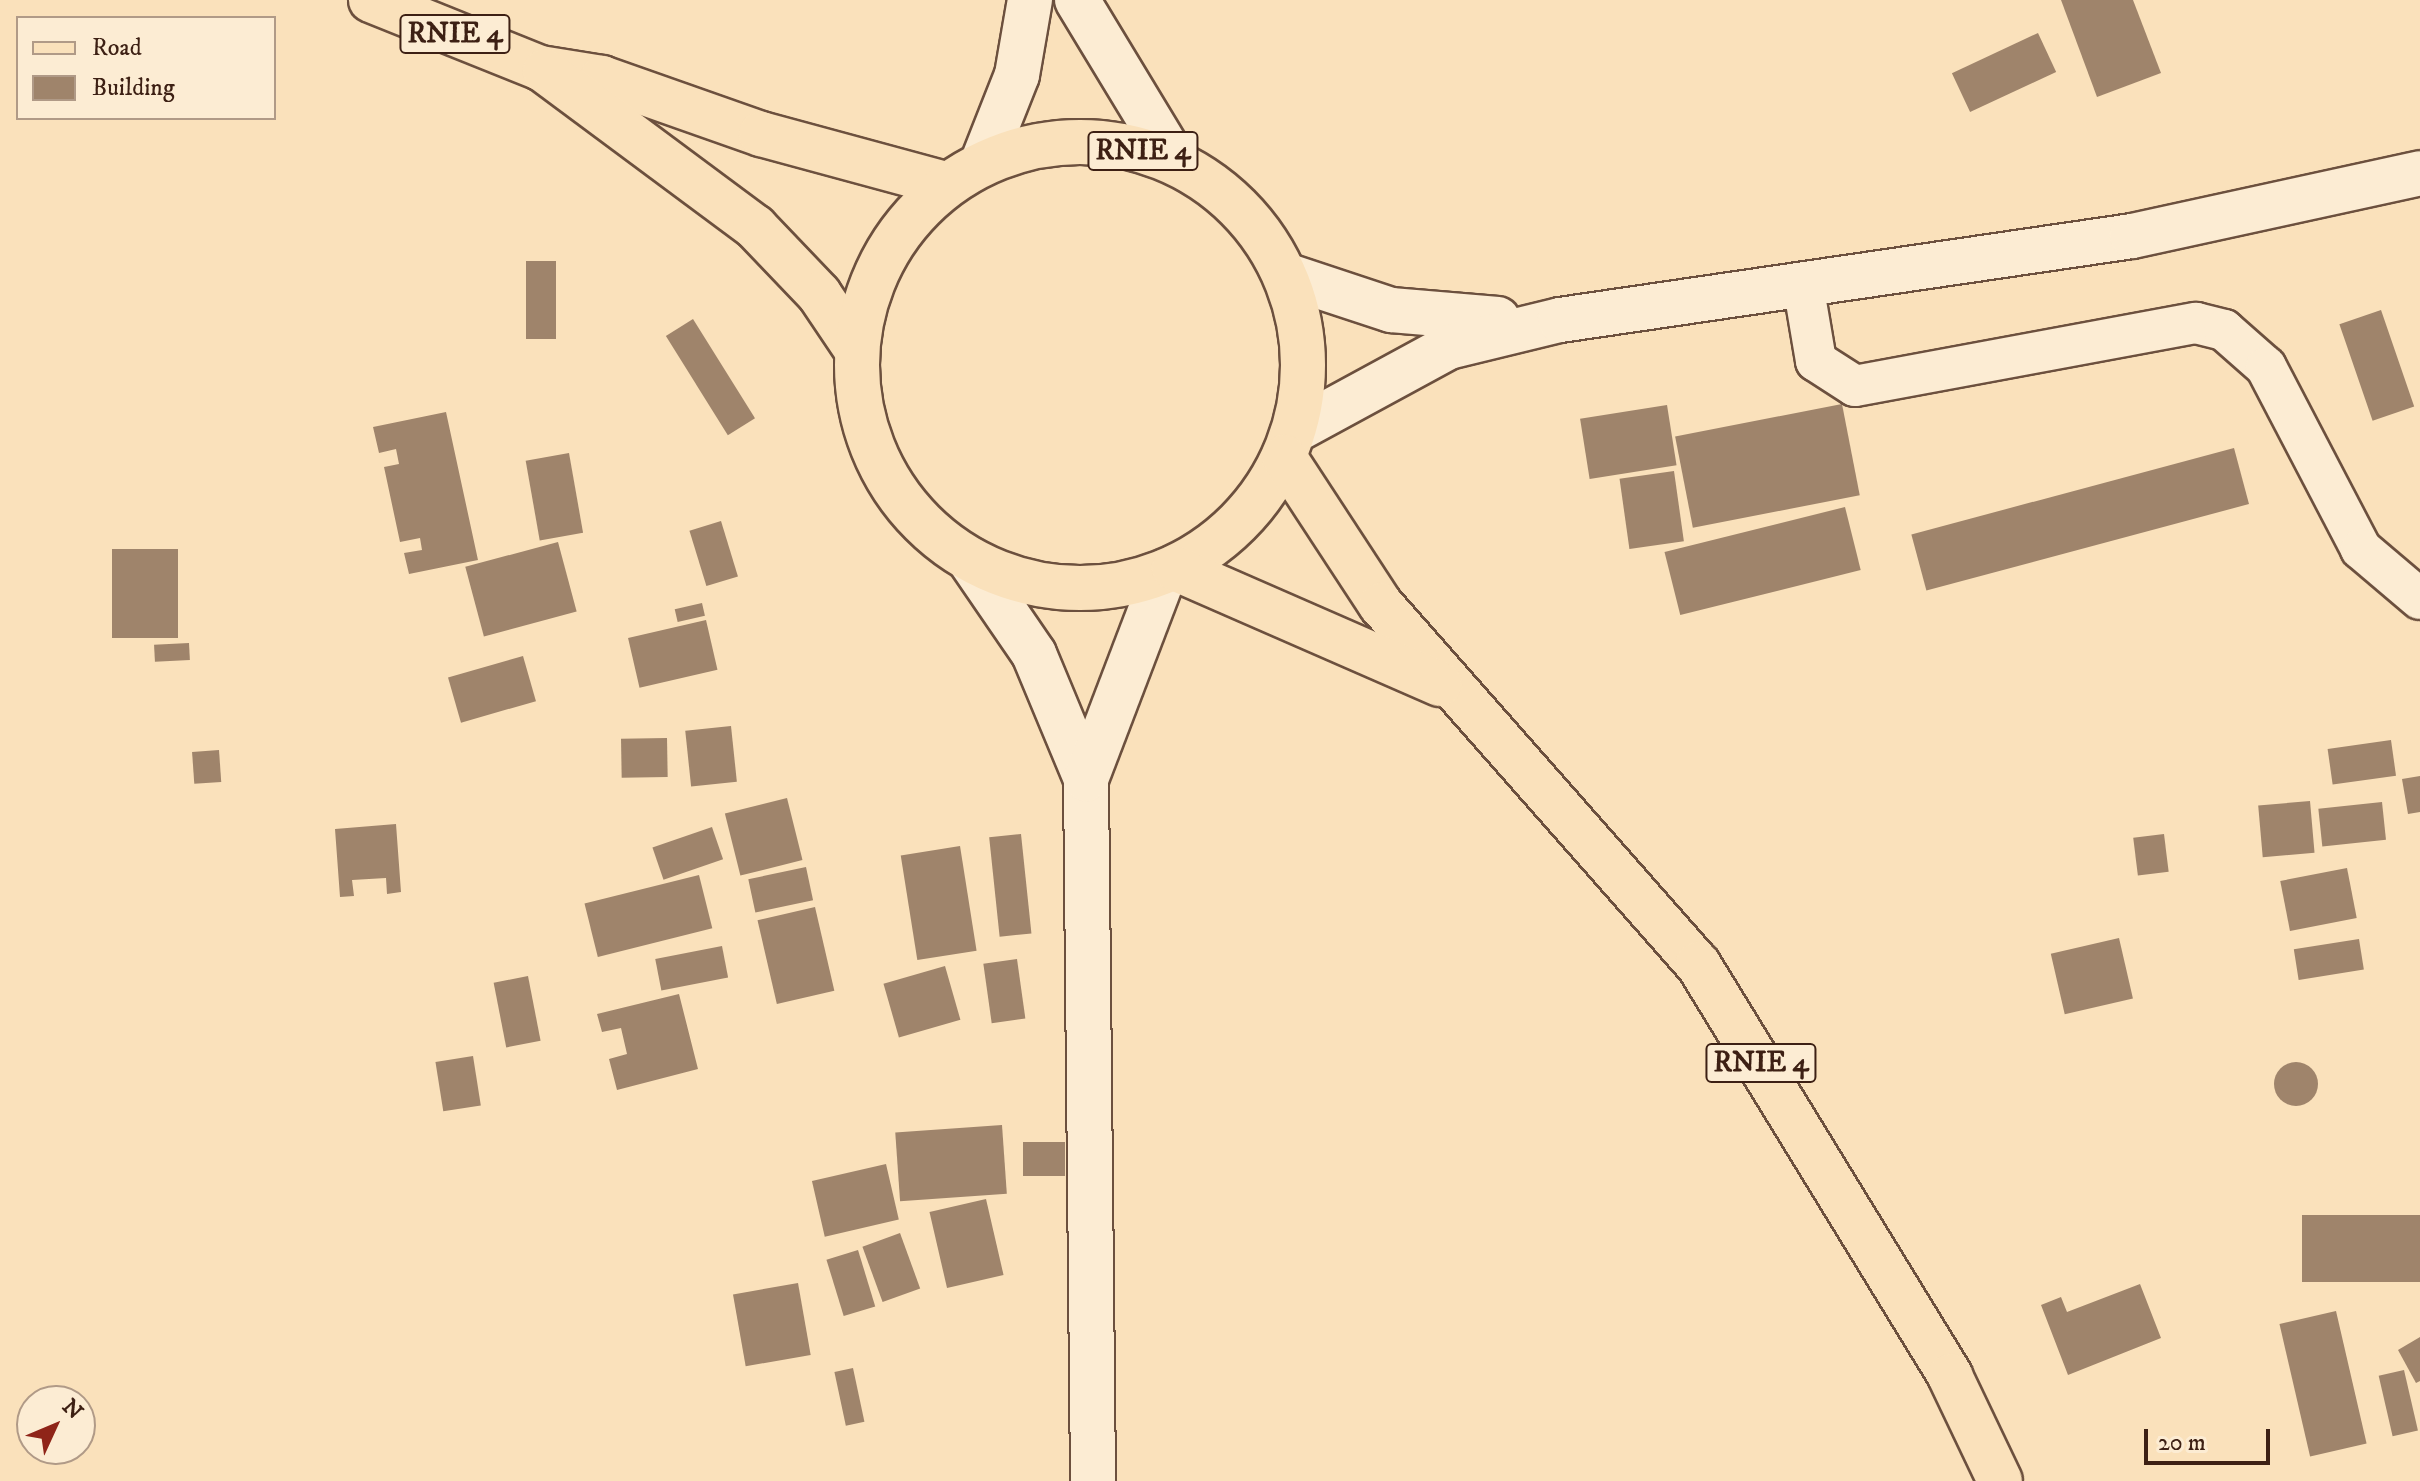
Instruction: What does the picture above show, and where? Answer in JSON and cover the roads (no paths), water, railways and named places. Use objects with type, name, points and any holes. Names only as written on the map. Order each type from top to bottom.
[{"type":"main road","name":"RNIE 4","points":[[371,0],[540,68],[602,78],[761,134],[945,184]]},
{"type":"main road","name":"RNIE 4","points":[[540,68],[755,227],[819,294],[856,349]]},
{"type":"main road","name":"RNIE 4","points":[[1079,140],[1175,162],[1220,191],[1257,229],[1285,275],[1300,326],[1303,379],[1289,444],[1257,503],[1220,540],[1170,570],[1117,586],[1066,588],[1016,579],[969,559],[920,520],[872,447],[856,349],[869,285],[900,229],[945,184],[983,161],[1079,140]]},
{"type":"main road","name":"RNIE 4","points":[[1289,444],[1346,558],[1456,691],[1698,964],[1950,1376],[2000,1481]]},
{"type":"main road","name":"RNIE 4","points":[[1170,570],[1456,691]]},
{"type":"street","points":[[983,161],[1017,75],[1030,0]]},
{"type":"street","points":[[1077,0],[1175,162]]},
{"type":"street","points":[[1289,444],[1449,347],[1560,320],[2132,236],[2420,173]]},
{"type":"street","points":[[1285,275],[1436,318],[1560,320]]},
{"type":"street","points":[[1803,284],[1816,361],[1855,386],[2196,323],[2224,330],[2266,367],[2361,549],[2420,599]]},
{"type":"street","points":[[969,559],[1040,666],[1086,779],[1093,1481]]},
{"type":"street","points":[[1086,779],[1170,570]]}]
